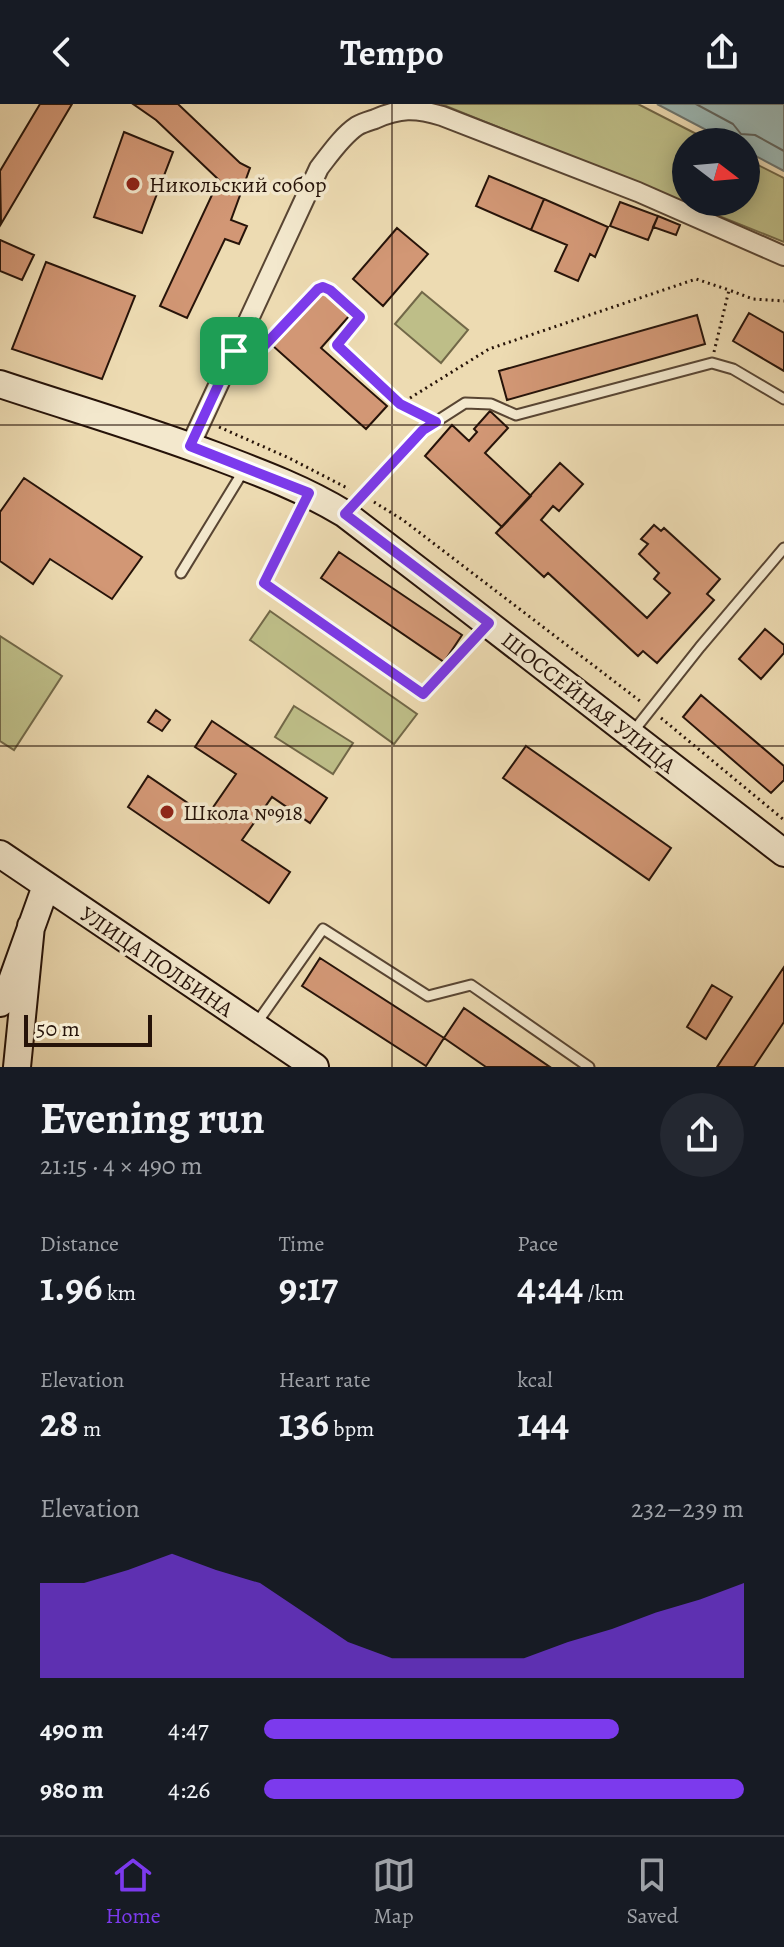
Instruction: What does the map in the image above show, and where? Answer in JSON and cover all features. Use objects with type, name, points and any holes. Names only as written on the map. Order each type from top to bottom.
[{"type":"main road","name":"ШОССЕЙНАЯ УЛИЦА","points":[[0,384],[190,446],[309,493],[354,504],[489,623],[630,736],[784,853]]},
{"type":"main road","name":"УЛИЦА ПОЛБИНА","points":[[0,854],[315,1067]]},
{"type":"main road","points":[[0,1003],[8,992],[46,886]]},
{"type":"main road","points":[[17,1067],[31,926]]},
{"type":"street","points":[[190,446],[319,168],[356,126],[391,112],[422,110],[442,116],[638,192],[784,256]]},
{"type":"lane","points":[[234,351],[264,346],[323,287],[360,317],[337,345],[400,404]]},
{"type":"lane","points":[[354,504],[423,430],[465,403],[491,404],[516,415],[712,363],[733,369],[784,399]]},
{"type":"lane","points":[[181,573],[246,467]]},
{"type":"lane","points":[[309,493],[264,583],[423,694],[489,623]]},
{"type":"lane","points":[[630,736],[784,548]]},
{"type":"lane","points":[[254,1027],[323,929],[428,996],[471,985],[589,1067]]},
{"type":"path","points":[[400,404],[489,349],[696,279],[753,299],[784,301]]},
{"type":"path","points":[[712,363],[729,290]]},
{"type":"path","points":[[201,420],[289,458],[354,504],[403,520],[651,709],[784,820]]},
{"type":"green space","points":[[441,104],[638,104],[685,128],[672,128],[672,197]]},
{"type":"green space","points":[[760,166],[784,178],[784,242],[719,216],[760,216]]},
{"type":"green space","points":[[422,292],[468,330],[441,363],[395,324]]},
{"type":"green space","points":[[270,611],[417,714],[394,744],[250,640]]},
{"type":"green space","points":[[0,636],[62,676],[14,750],[0,741]]},
{"type":"green space","points":[[294,706],[353,743],[333,774],[275,737]]},
{"type":"water","points":[[657,104],[784,104],[784,171],[760,158],[760,128],[702,128]]},
{"type":"building","points":[[40,104],[72,104],[1,224],[0,171]]},
{"type":"building","points":[[133,104],[178,104],[240,163],[250,168],[231,220],[247,226],[239,244],[225,239],[187,318],[160,306],[219,180],[156,120]]},
{"type":"building","name":"Никольский собор","points":[[124,132],[173,152],[142,233],[94,217]]},
{"type":"building","points":[[489,176],[544,199],[531,230],[476,206]]},
{"type":"building","points":[[544,199],[608,227],[595,257],[590,254],[578,281],[555,271],[567,245],[531,230]]},
{"type":"building","points":[[620,202],[658,216],[648,240],[610,226]]},
{"type":"building","points":[[658,216],[680,225],[676,235],[653,227]]},
{"type":"building","points":[[397,228],[428,254],[383,306],[353,279]]},
{"type":"building","points":[[0,240],[34,255],[22,280],[0,271]]},
{"type":"building","points":[[46,262],[135,296],[102,379],[12,349]]},
{"type":"building","points":[[323,290],[350,315],[321,348],[387,406],[366,429],[273,346]]},
{"type":"building","points":[[749,313],[784,333],[784,371],[733,341]]},
{"type":"building","points":[[697,315],[705,344],[507,400],[499,371]]},
{"type":"building","points":[[490,411],[508,428],[485,453],[531,496],[502,527],[425,456],[452,425],[469,441],[477,432],[474,429]]},
{"type":"building","points":[[560,463],[583,484],[559,511],[553,506],[541,520],[647,618],[670,593],[654,579],[659,573],[639,554],[648,544],[641,539],[654,525],[661,531],[664,528],[720,579],[707,594],[714,600],[657,663],[643,651],[638,656],[548,573],[544,577],[496,533]]},
{"type":"building","points":[[24,478],[142,557],[112,599],[50,559],[33,584],[0,561],[0,512]]},
{"type":"building","points":[[339,552],[462,635],[444,662],[321,578]]},
{"type":"building","points":[[765,629],[784,645],[784,653],[761,679],[739,659]]},
{"type":"building","points":[[701,695],[784,766],[784,780],[771,793],[683,717]]},
{"type":"building","points":[[156,710],[170,720],[162,731],[148,722]]},
{"type":"building","name":"Школа №918","points":[[212,721],[327,798],[310,823],[272,797],[242,840],[290,872],[269,903],[128,807],[148,776],[207,816],[236,774],[195,747]]},
{"type":"building","points":[[526,746],[671,848],[649,880],[503,778]]},
{"type":"building","points":[[320,958],[444,1038],[426,1066],[302,986]]},
{"type":"building","points":[[784,967],[784,1022],[754,1067],[717,1067]]},
{"type":"building","points":[[712,985],[732,997],[706,1039],[687,1027]]},
{"type":"building","points":[[464,1008],[550,1067],[486,1067],[444,1038]]},
{"type":"place","name":"Никольский собор","points":[[133,184]]},
{"type":"place","name":"Школа №918","points":[[167,812]]},
{"type":"route","points":[[323,287],[360,317],[337,345],[400,404],[436,422],[423,430],[345,514],[489,623],[423,694],[264,583],[309,493],[190,446],[234,351],[264,346],[323,287]]}]
